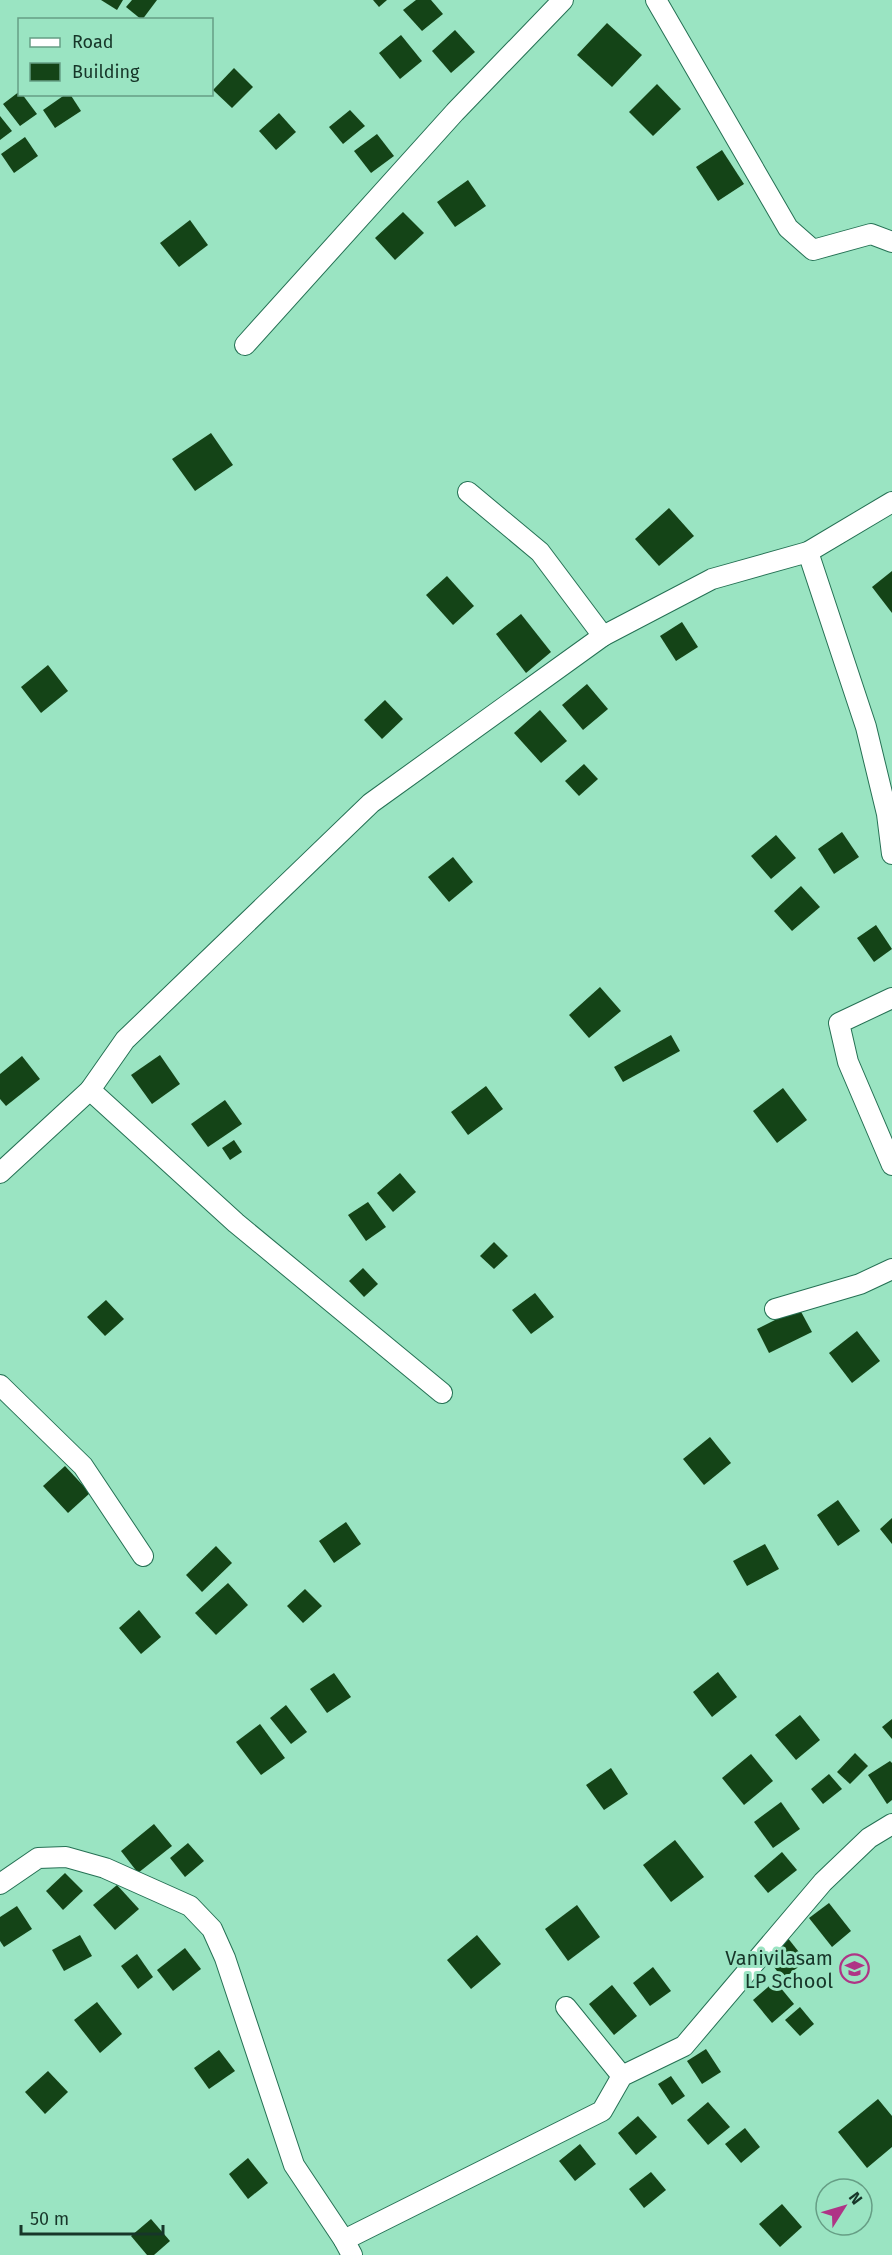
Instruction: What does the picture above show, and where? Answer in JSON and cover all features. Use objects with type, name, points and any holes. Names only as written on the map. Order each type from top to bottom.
[{"type":"street","points":[[245,345],[455,112],[563,0]]},
{"type":"street","points":[[656,0],[788,228],[813,250],[871,234],[892,242]]},
{"type":"street","points":[[468,492],[540,552],[603,636]]},
{"type":"street","points":[[0,1173],[90,1090],[125,1040],[371,803],[603,636],[712,579],[808,552],[892,502]]},
{"type":"street","points":[[808,552],[866,727],[886,814],[892,854]]},
{"type":"street","points":[[892,998],[839,1023],[848,1062],[892,1165]]},
{"type":"street","points":[[90,1090],[236,1223],[442,1392]]},
{"type":"street","points":[[775,1309],[860,1284],[892,1269]]},
{"type":"street","points":[[0,1385],[83,1466],[143,1556]]},
{"type":"street","points":[[0,1884],[38,1858],[66,1857],[105,1868],[190,1906],[212,1929],[225,1958],[294,2165],[348,2248],[602,2111],[622,2076],[684,2046],[823,1881],[869,1838],[892,1824]]},
{"type":"street","points":[[566,2007],[622,2076]]},
{"type":"building","points":[[101,0],[123,0],[117,10]]},
{"type":"building","points":[[132,0],[157,0],[144,18],[140,18],[126,7]]},
{"type":"building","points":[[373,0],[387,0],[379,7]]},
{"type":"building","points":[[416,0],[431,0],[443,14],[422,31],[403,10]]},
{"type":"building","points":[[607,23],[642,55],[612,87],[577,55]]},
{"type":"building","points":[[455,30],[475,52],[451,73],[432,51]]},
{"type":"building","points":[[401,35],[422,61],[400,79],[379,53]]},
{"type":"building","points":[[234,68],[253,87],[232,108],[213,90]]},
{"type":"building","points":[[657,84],[681,109],[653,136],[629,112]]},
{"type":"building","points":[[18,93],[18,96],[24,96],[37,114],[20,126],[3,104]]},
{"type":"building","points":[[63,96],[71,96],[81,111],[55,128],[43,110]]},
{"type":"building","points":[[350,110],[365,126],[343,144],[329,127]]},
{"type":"building","points":[[279,113],[296,132],[276,150],[259,131]]},
{"type":"building","points":[[0,116],[12,131],[0,140]]},
{"type":"building","points":[[377,134],[394,156],[371,173],[354,151]]},
{"type":"building","points":[[25,137],[38,156],[14,173],[1,154]]},
{"type":"building","points":[[722,150],[744,184],[718,201],[696,167]]},
{"type":"building","points":[[468,180],[486,206],[455,227],[437,202]]},
{"type":"building","points":[[403,212],[424,233],[395,260],[375,238]]},
{"type":"building","points":[[190,220],[208,245],[179,267],[160,243]]},
{"type":"building","points":[[211,433],[233,465],[195,491],[172,459]]},
{"type":"building","points":[[669,508],[694,536],[659,566],[635,539]]},
{"type":"building","points":[[892,571],[892,613],[872,587]]},
{"type":"building","points":[[447,576],[474,606],[453,625],[426,595]]},
{"type":"building","points":[[521,614],[551,652],[526,673],[496,634]]},
{"type":"building","points":[[682,622],[698,647],[676,661],[660,636]]},
{"type":"building","points":[[48,665],[68,691],[41,713],[21,687]]},
{"type":"building","points":[[587,684],[608,709],[583,730],[562,705]]},
{"type":"building","points":[[385,700],[403,719],[382,739],[364,720]]},
{"type":"building","points":[[540,710],[567,741],[541,763],[514,733]]},
{"type":"building","points":[[584,764],[598,779],[579,796],[565,781]]},
{"type":"building","points":[[842,832],[859,857],[834,874],[818,849]]},
{"type":"building","points":[[776,835],[796,858],[771,879],[751,856]]},
{"type":"building","points":[[453,857],[473,882],[449,902],[428,877]]},
{"type":"building","points":[[801,886],[820,907],[792,931],[774,911]]},
{"type":"building","points":[[876,925],[892,949],[874,962],[857,938]]},
{"type":"building","points":[[600,987],[621,1011],[589,1038],[569,1015]]},
{"type":"building","points":[[671,1035],[680,1051],[623,1082],[614,1067]]},
{"type":"building","points":[[160,1055],[180,1084],[152,1104],[131,1075]]},
{"type":"building","points":[[22,1056],[40,1079],[6,1106],[0,1099],[0,1074]]},
{"type":"building","points":[[486,1086],[503,1109],[468,1135],[451,1112]]},
{"type":"building","points":[[783,1088],[807,1120],[777,1143],[753,1111]]},
{"type":"building","points":[[225,1100],[242,1124],[208,1147],[191,1124]]},
{"type":"building","points":[[234,1140],[242,1152],[230,1160],[222,1148]]},
{"type":"building","points":[[400,1173],[416,1192],[393,1212],[377,1193]]},
{"type":"building","points":[[368,1202],[386,1227],[366,1241],[348,1215]]},
{"type":"building","points":[[494,1242],[508,1256],[494,1269],[480,1256]]},
{"type":"building","points":[[363,1268],[378,1284],[364,1297],[349,1281]]},
{"type":"building","points":[[535,1293],[554,1317],[531,1334],[512,1310]]},
{"type":"building","points":[[106,1300],[124,1319],[105,1336],[87,1317]]},
{"type":"building","points":[[799,1308],[812,1332],[769,1353],[757,1329]]},
{"type":"building","points":[[857,1331],[880,1361],[852,1383],[829,1353]]},
{"type":"building","points":[[710,1437],[731,1463],[704,1485],[683,1459]]},
{"type":"building","points":[[65,1466],[90,1493],[68,1513],[43,1486]]},
{"type":"building","points":[[838,1500],[860,1531],[838,1546],[817,1515]]},
{"type":"building","points":[[892,1518],[892,1544],[880,1529]]},
{"type":"building","points":[[346,1522],[361,1544],[334,1563],[319,1541]]},
{"type":"building","points":[[765,1544],[779,1569],[747,1586],[733,1561]]},
{"type":"building","points":[[216,1546],[232,1563],[202,1592],[186,1575]]},
{"type":"building","points":[[228,1583],[248,1605],[216,1635],[195,1613]]},
{"type":"building","points":[[305,1589],[322,1606],[303,1623],[287,1606]]},
{"type":"building","points":[[139,1610],[161,1637],[141,1654],[119,1628]]},
{"type":"building","points":[[718,1672],[737,1697],[712,1717],[693,1692]]},
{"type":"building","points":[[334,1673],[351,1697],[327,1713],[310,1689]]},
{"type":"building","points":[[286,1705],[307,1732],[291,1744],[270,1718]]},
{"type":"building","points":[[800,1715],[820,1740],[796,1760],[775,1735]]},
{"type":"building","points":[[892,1719],[892,1739],[882,1727]]},
{"type":"building","points":[[260,1724],[285,1758],[261,1775],[236,1742]]},
{"type":"building","points":[[855,1753],[868,1766],[850,1784],[837,1772]]},
{"type":"building","points":[[751,1754],[773,1781],[744,1805],[722,1778]]},
{"type":"building","points":[[890,1761],[892,1763],[892,1800],[887,1804],[868,1775]]},
{"type":"building","points":[[611,1768],[628,1794],[604,1810],[586,1785]]},
{"type":"building","points":[[829,1774],[842,1789],[823,1804],[811,1789]]},
{"type":"building","points":[[781,1802],[800,1829],[773,1848],[754,1822]]},
{"type":"building","points":[[154,1824],[172,1846],[138,1873],[121,1851]]},
{"type":"building","points":[[675,1840],[704,1877],[671,1902],[643,1865]]},
{"type":"building","points":[[188,1843],[204,1861],[185,1877],[170,1858]]},
{"type":"building","points":[[782,1852],[797,1870],[768,1893],[754,1876]]},
{"type":"building","points":[[65,1873],[83,1891],[63,1910],[46,1891]]},
{"type":"building","points":[[117,1885],[139,1909],[115,1930],[93,1905]]},
{"type":"building","points":[[829,1903],[851,1931],[832,1947],[809,1918]]},
{"type":"building","points":[[577,1905],[600,1937],[568,1961],[545,1929]]},
{"type":"building","points":[[17,1906],[32,1929],[4,1947],[0,1941],[0,1917]]},
{"type":"building","points":[[80,1935],[92,1956],[64,1971],[52,1950]]},
{"type":"building","points":[[477,1935],[501,1964],[471,1989],[447,1960]]},
{"type":"building","points":[[787,1937],[806,1961],[783,1979],[765,1955]]},
{"type":"building","points":[[185,1948],[201,1969],[173,1991],[157,1970]]},
{"type":"building","points":[[137,1954],[153,1977],[138,1989],[121,1966]]},
{"type":"building","points":[[653,1967],[671,1991],[650,2006],[633,1983]]},
{"type":"building","points":[[775,1981],[794,2004],[772,2023],[753,2000]]},
{"type":"building","points":[[612,1985],[637,2016],[614,2035],[589,2004]]},
{"type":"building","points":[[97,2002],[122,2034],[100,2053],[74,2020]]},
{"type":"building","points":[[800,2007],[814,2024],[800,2036],[785,2020]]},
{"type":"building","points":[[706,2049],[721,2072],[702,2084],[687,2061]]},
{"type":"building","points":[[219,2050],[235,2071],[209,2089],[194,2068]]},
{"type":"building","points":[[48,2071],[68,2092],[45,2114],[25,2092]]},
{"type":"building","points":[[671,2076],[685,2096],[672,2105],[658,2084]]},
{"type":"building","points":[[878,2099],[892,2116],[892,2147],[867,2168],[838,2132]]},
{"type":"building","points":[[708,2102],[730,2127],[708,2145],[687,2120]]},
{"type":"building","points":[[638,2116],[657,2137],[636,2155],[618,2133]]},
{"type":"building","points":[[745,2128],[760,2147],[741,2163],[725,2144]]},
{"type":"building","points":[[580,2144],[596,2164],[575,2181],[559,2161]]},
{"type":"building","points":[[248,2158],[268,2183],[248,2199],[229,2174]]},
{"type":"building","points":[[651,2172],[666,2190],[644,2208],[629,2189]]},
{"type":"building","points":[[782,2204],[802,2227],[780,2247],[759,2224]]},
{"type":"building","points":[[151,2219],[170,2241],[154,2255],[147,2255],[131,2236]]},
{"type":"place","name":"Vanivilasam LP School","points":[[854,1969]]}]
